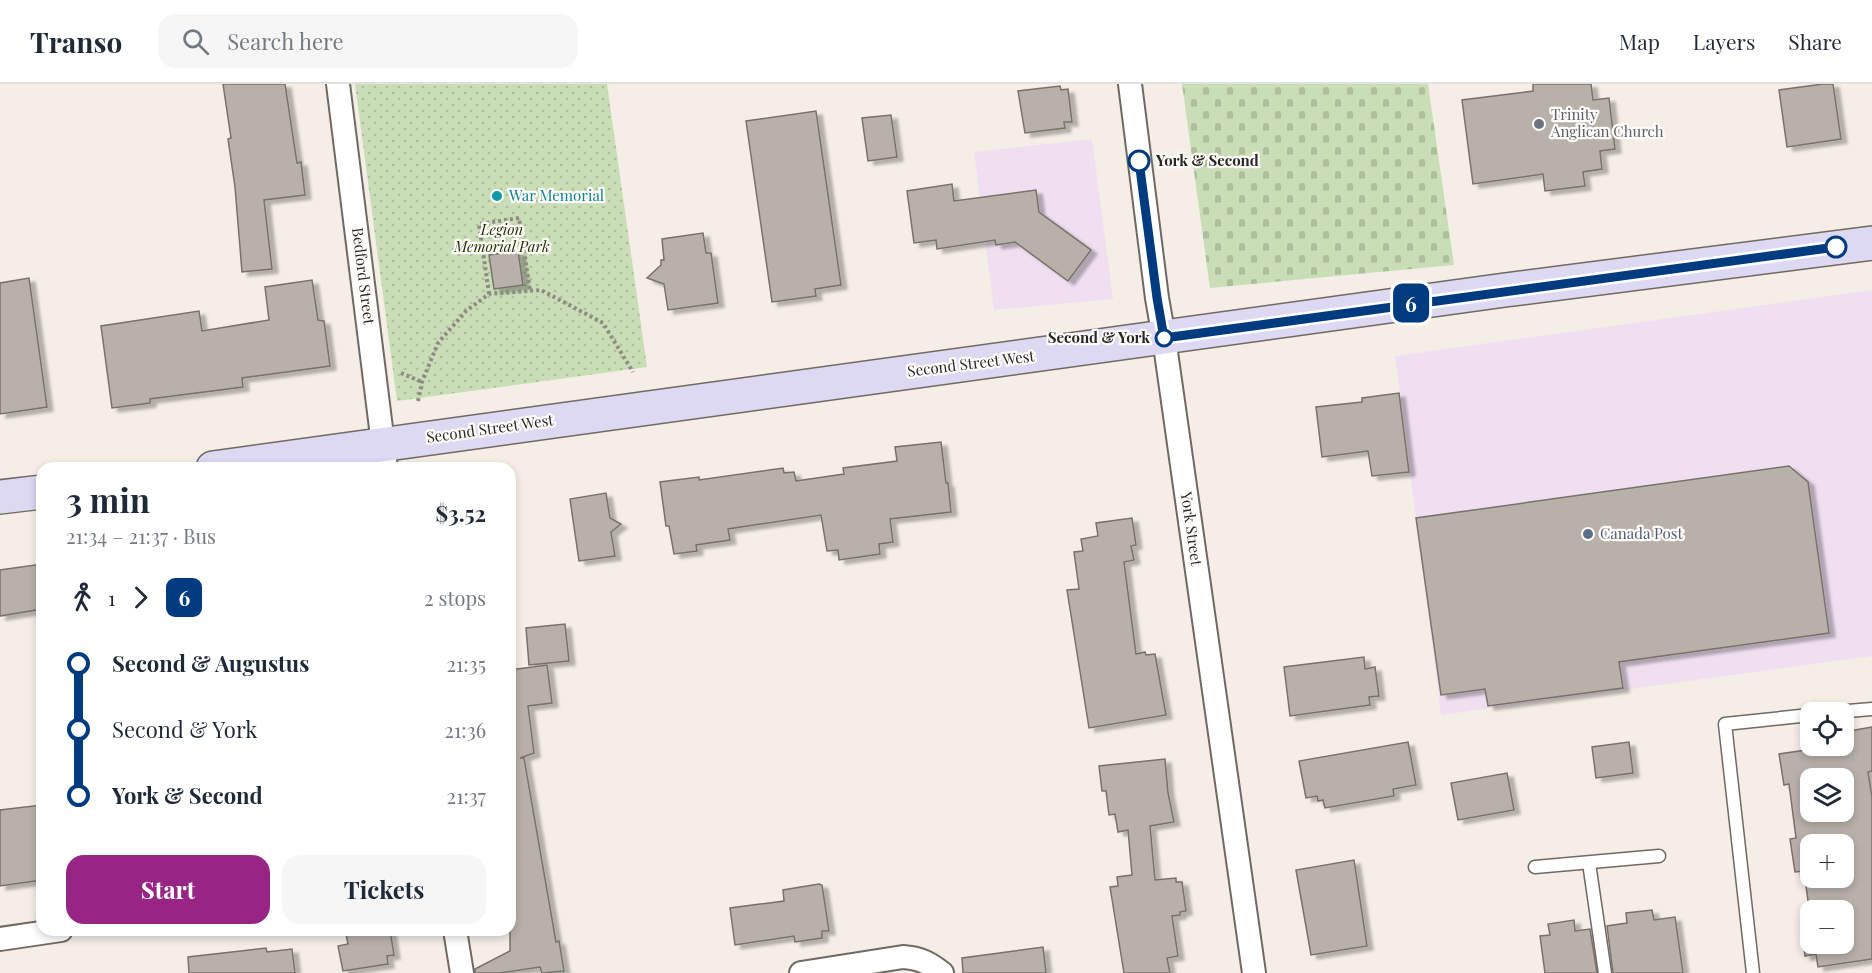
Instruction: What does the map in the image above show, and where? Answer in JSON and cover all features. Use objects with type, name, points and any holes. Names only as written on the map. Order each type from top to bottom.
[{"type":"main road","name":"Second Street West","points":[[299,462],[385,456],[1164,338],[1872,243]]},
{"type":"main road","points":[[0,497],[36,493]]},
{"type":"street","name":"Bedford Street","points":[[338,84],[385,456]]},
{"type":"street","name":"York Street","points":[[1130,84],[1157,298],[1254,973]]},
{"type":"street","points":[[0,939],[36,934]]},
{"type":"street","points":[[456,936],[462,973]]},
{"type":"street","points":[[801,973],[903,957],[916,958],[930,963],[942,973]]},
{"type":"lane","points":[[1854,710],[1872,709]]},
{"type":"lane","points":[[1754,973],[1725,724],[1800,716]]},
{"type":"lane","points":[[1535,867],[1659,856]]},
{"type":"lane","points":[[1589,862],[1605,973]]},
{"type":"path","points":[[489,294],[479,224],[519,218],[530,291]]},
{"type":"path","points":[[418,401],[422,382],[438,343],[466,311],[489,294],[541,290],[603,323],[633,372]]},
{"type":"shaded area","points":[[1092,139],[1113,299],[994,310],[974,152]]},
{"type":"shaded area","points":[[1872,290],[1872,656],[1441,715],[1395,356]]},
{"type":"green space","name":"Legion Memorial Park","points":[[355,84],[607,84],[647,367],[397,401]]},
{"type":"green space","points":[[1182,84],[1428,84],[1454,265],[1210,288]]},
{"type":"building","points":[[223,84],[285,84],[297,163],[301,162],[305,195],[264,200],[272,269],[242,272],[235,187],[228,139],[231,138]]},
{"type":"building","name":"Trinity Anglican Church","points":[[1533,84],[1591,84],[1593,100],[1609,98],[1615,149],[1600,151],[1602,169],[1583,172],[1585,186],[1545,191],[1543,174],[1473,184],[1462,100],[1533,91]]},
{"type":"building","points":[[1833,84],[1841,139],[1787,147],[1779,90]]},
{"type":"building","points":[[1060,86],[1061,90],[1068,89],[1072,122],[1064,122],[1065,128],[1025,133],[1018,91]]},
{"type":"building","points":[[816,111],[841,285],[815,289],[816,296],[772,302],[746,121]]},
{"type":"building","points":[[891,115],[897,157],[868,161],[862,118]]},
{"type":"building","points":[[952,184],[954,201],[1036,190],[1039,212],[1091,250],[1068,281],[1015,242],[996,245],[995,240],[937,249],[936,240],[914,243],[907,191]]},
{"type":"building","points":[[703,233],[706,253],[711,253],[718,303],[668,310],[664,284],[647,278],[661,265],[661,260],[664,260],[662,239]]},
{"type":"building","points":[[518,251],[523,285],[494,289],[489,255]]},
{"type":"building","points":[[29,278],[47,407],[0,414],[0,283]]},
{"type":"building","points":[[312,280],[318,320],[324,321],[330,366],[242,378],[243,387],[150,399],[150,403],[112,408],[101,326],[199,311],[202,331],[269,320],[265,287]]},
{"type":"building","points":[[1399,393],[1409,472],[1372,476],[1368,451],[1322,457],[1316,407],[1362,402],[1362,398]]},
{"type":"building","points":[[941,442],[951,512],[890,519],[893,542],[879,544],[880,554],[839,560],[838,550],[827,551],[821,515],[728,529],[730,540],[696,545],[697,551],[674,554],[669,526],[666,526],[660,482],[699,477],[699,480],[783,468],[784,473],[794,472],[796,481],[844,474],[843,468],[897,461],[895,447]]},
{"type":"building","points":[[1789,466],[1808,482],[1829,633],[1619,662],[1623,688],[1488,706],[1485,689],[1441,695],[1416,518]]},
{"type":"building","points":[[606,493],[610,518],[621,524],[611,532],[615,556],[579,561],[570,499]]},
{"type":"building","points":[[1132,518],[1136,545],[1131,546],[1134,560],[1124,562],[1136,654],[1145,652],[1146,655],[1155,654],[1166,715],[1089,728],[1067,590],[1079,589],[1074,552],[1083,551],[1081,539],[1098,536],[1096,523]]},
{"type":"building","points":[[36,565],[36,610],[0,616],[0,570]]},
{"type":"building","points":[[565,624],[569,661],[529,665],[526,628]]},
{"type":"building","points":[[1364,657],[1365,669],[1375,667],[1379,696],[1369,697],[1370,705],[1290,716],[1284,667]]},
{"type":"building","points":[[547,665],[552,703],[528,706],[534,753],[520,758],[524,758],[556,942],[559,941],[564,971],[542,973],[540,967],[500,973],[475,973],[475,969],[510,951],[510,936],[516,936],[516,669]]},
{"type":"building","points":[[1872,727],[1872,771],[1868,772],[1872,797],[1872,959],[1818,967],[1816,954],[1854,954],[1854,900],[1808,900],[1806,888],[1854,888],[1854,834],[1800,834],[1800,871],[1795,872],[1790,839],[1796,838],[1789,784],[1784,785],[1779,754],[1800,751],[1800,756],[1854,756],[1854,730]]},
{"type":"building","points":[[1408,742],[1416,785],[1393,789],[1394,796],[1325,808],[1323,800],[1318,801],[1317,796],[1306,798],[1299,761]]},
{"type":"building","points":[[1629,742],[1633,773],[1596,778],[1592,747]]},
{"type":"building","points":[[1165,759],[1168,793],[1174,822],[1150,826],[1155,880],[1176,878],[1176,882],[1182,882],[1186,911],[1172,916],[1178,956],[1167,958],[1170,973],[1124,973],[1110,887],[1118,886],[1117,877],[1132,875],[1128,830],[1118,832],[1115,814],[1109,815],[1106,791],[1102,791],[1099,766]]},
{"type":"building","points":[[1507,773],[1514,810],[1458,820],[1451,783]]},
{"type":"building","points":[[36,806],[36,881],[0,886],[0,810]]},
{"type":"building","points":[[1354,860],[1367,946],[1311,955],[1296,870]]},
{"type":"building","points":[[822,885],[829,931],[822,931],[822,938],[795,942],[794,936],[735,945],[730,908],[784,901],[783,890]]},
{"type":"building","points":[[1652,910],[1654,920],[1675,917],[1683,973],[1613,973],[1607,926],[1627,923],[1626,913]]},
{"type":"building","points":[[1574,920],[1575,931],[1590,929],[1597,973],[1545,973],[1540,936],[1550,935],[1548,924]]},
{"type":"building","points":[[346,936],[391,936],[394,955],[387,956],[388,964],[343,971],[338,946],[348,944]]},
{"type":"building","points":[[1043,947],[1046,973],[963,973],[962,958]]},
{"type":"building","points":[[266,948],[267,952],[292,949],[295,973],[189,973],[188,957]]},
{"type":"bus line","name":"6","points":[[1139,161],[1164,338],[1836,247]]},
{"type":"place","name":"Trinity Anglican Church","points":[[1539,124]]},
{"type":"place","name":"York & Second","points":[[1139,161]]},
{"type":"place","name":"War Memorial","points":[[497,196]]},
{"type":"place","name":"Second & York","points":[[1164,338]]},
{"type":"place","name":"Canada Post","points":[[1588,534]]}]
